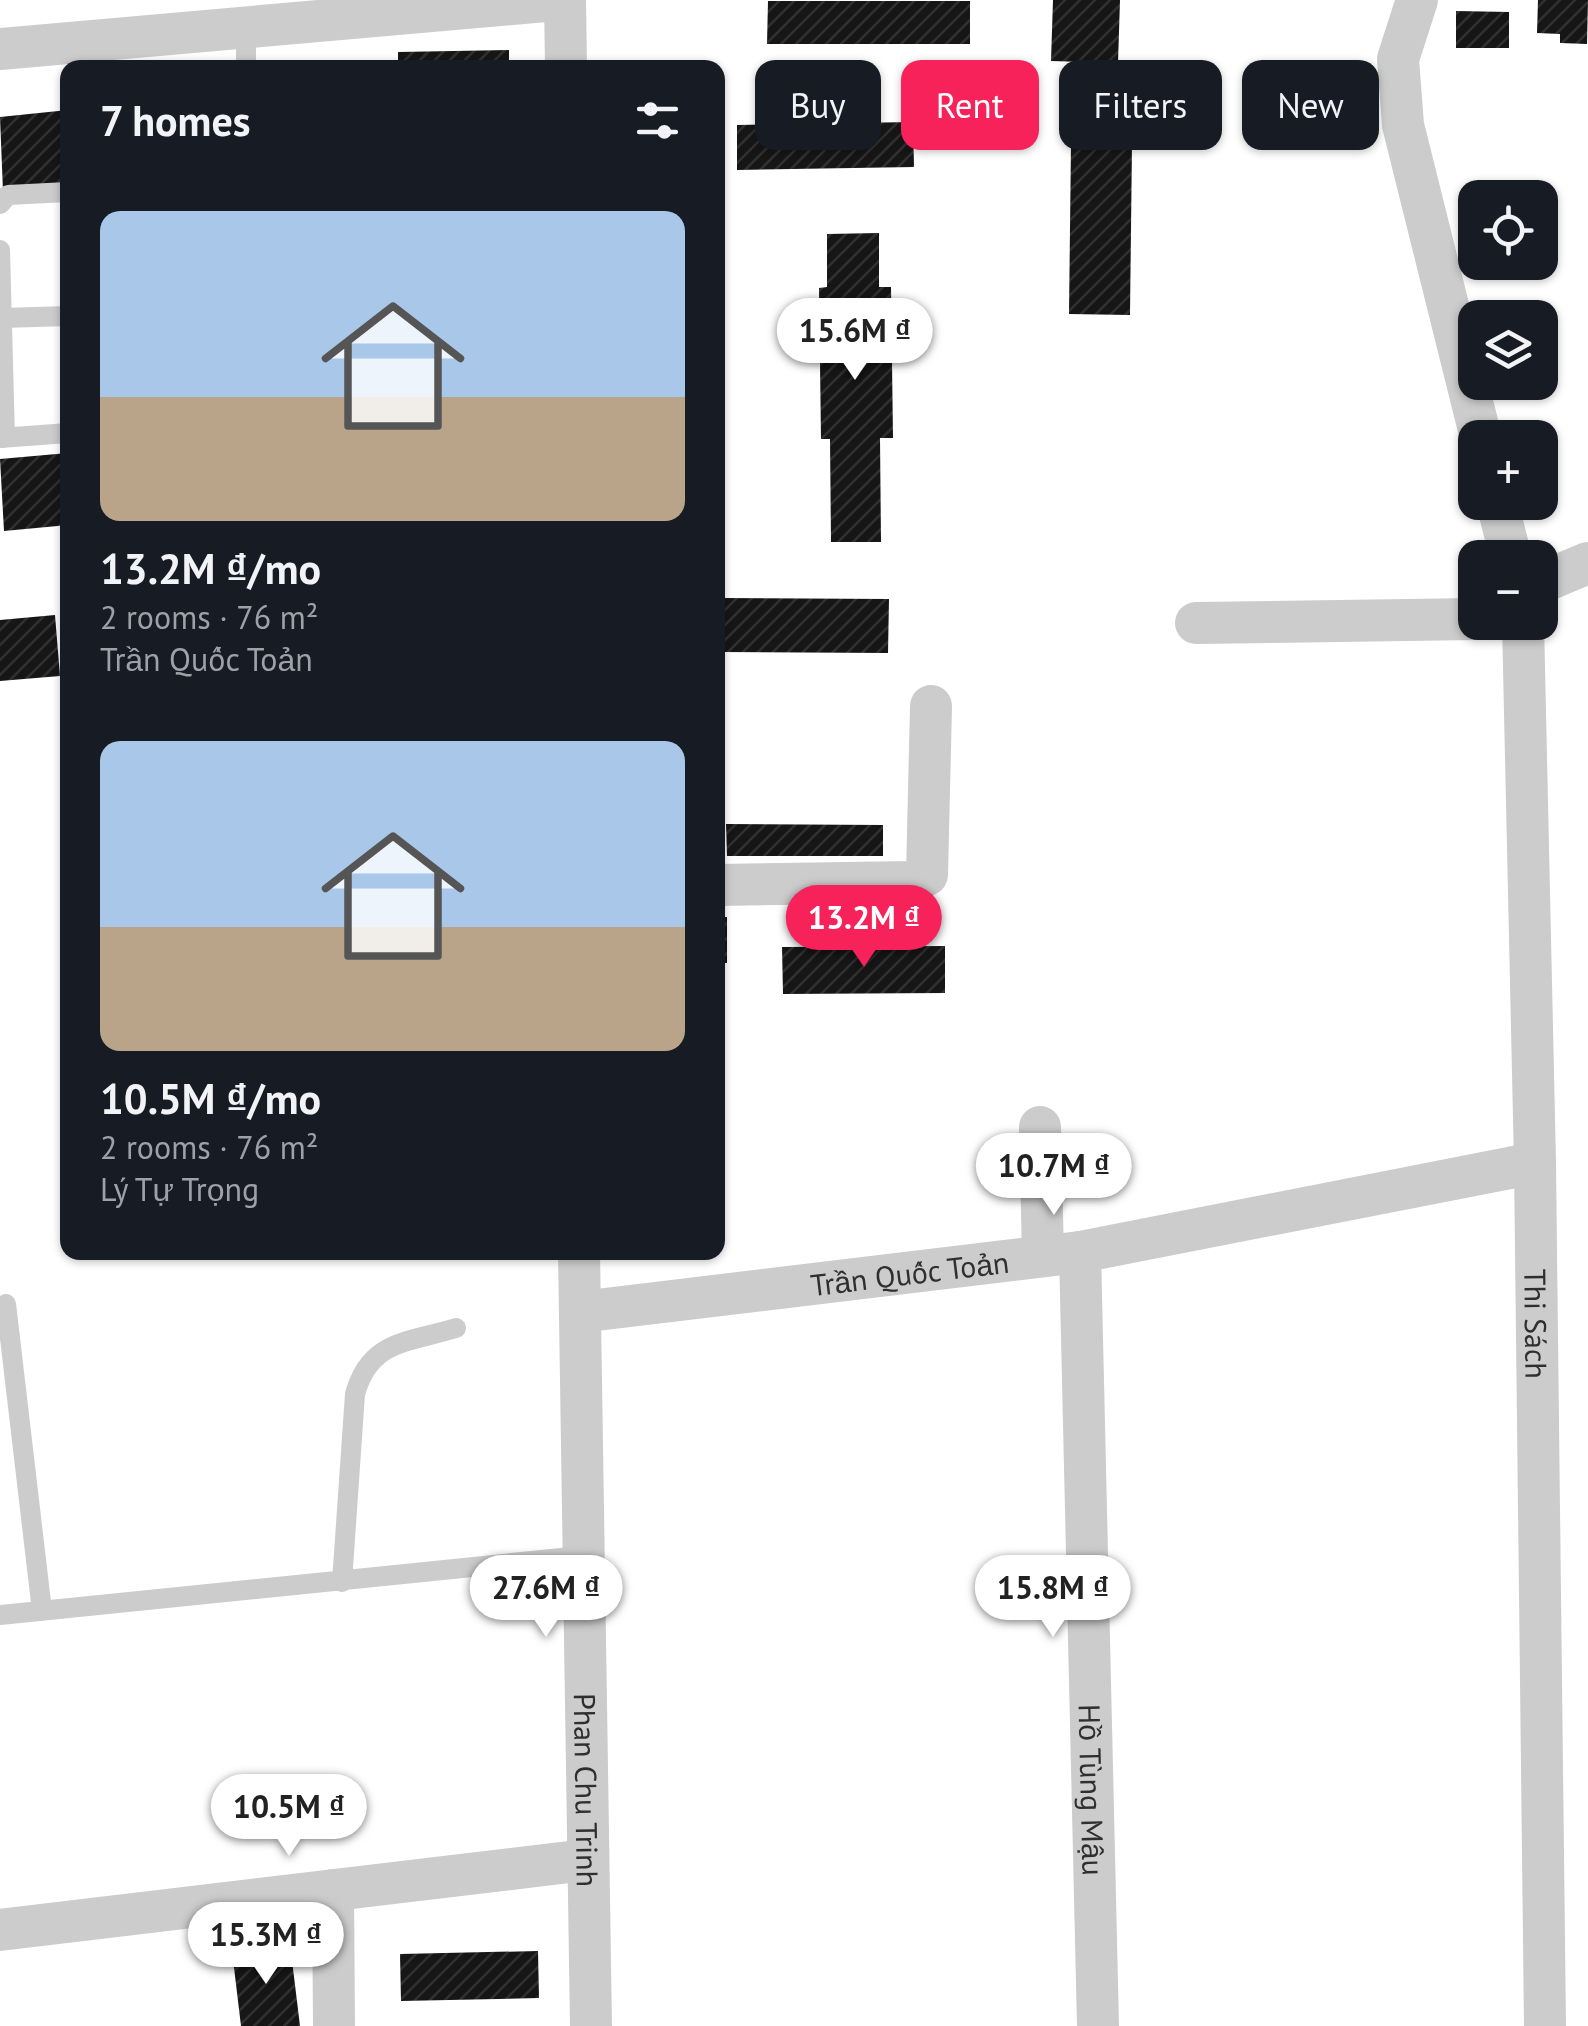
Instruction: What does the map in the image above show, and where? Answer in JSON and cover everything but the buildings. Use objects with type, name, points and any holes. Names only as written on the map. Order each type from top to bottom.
[{"type":"street","points":[[0,49],[202,17],[246,48],[556,0]]},
{"type":"street","points":[[565,0],[566,60]]},
{"type":"street","points":[[1418,0],[1398,59],[1402,126],[1476,420]]},
{"type":"street","points":[[1558,574],[1588,562]]},
{"type":"street","points":[[1196,623],[1458,618]]},
{"type":"street","name":"Thi Sách","points":[[1522,640],[1535,1163],[1544,2026]]},
{"type":"street","points":[[725,884],[912,882],[927,875],[932,706]]},
{"type":"street","name":"Hồ Tùng Mậu","points":[[1040,1127],[1062,1254],[1098,2026]]},
{"type":"street","name":"Trần Quốc Toản","points":[[580,1312],[1062,1254],[1535,1163]]},
{"type":"street","name":"Phan Chu Trinh","points":[[579,1260],[580,1556],[590,2026]]},
{"type":"street","points":[[0,1930],[586,1860]]},
{"type":"street","points":[[333,1890],[334,2026]]},
{"type":"lane","points":[[0,204],[8,195],[60,192]]},
{"type":"lane","points":[[0,250],[2,438],[60,434]]},
{"type":"lane","points":[[2,318],[60,316]]},
{"type":"lane","points":[[6,1304],[42,1611]]},
{"type":"lane","points":[[342,1582],[355,1394],[362,1368],[376,1353],[456,1328]]},
{"type":"lane","points":[[0,1616],[580,1556]]}]
